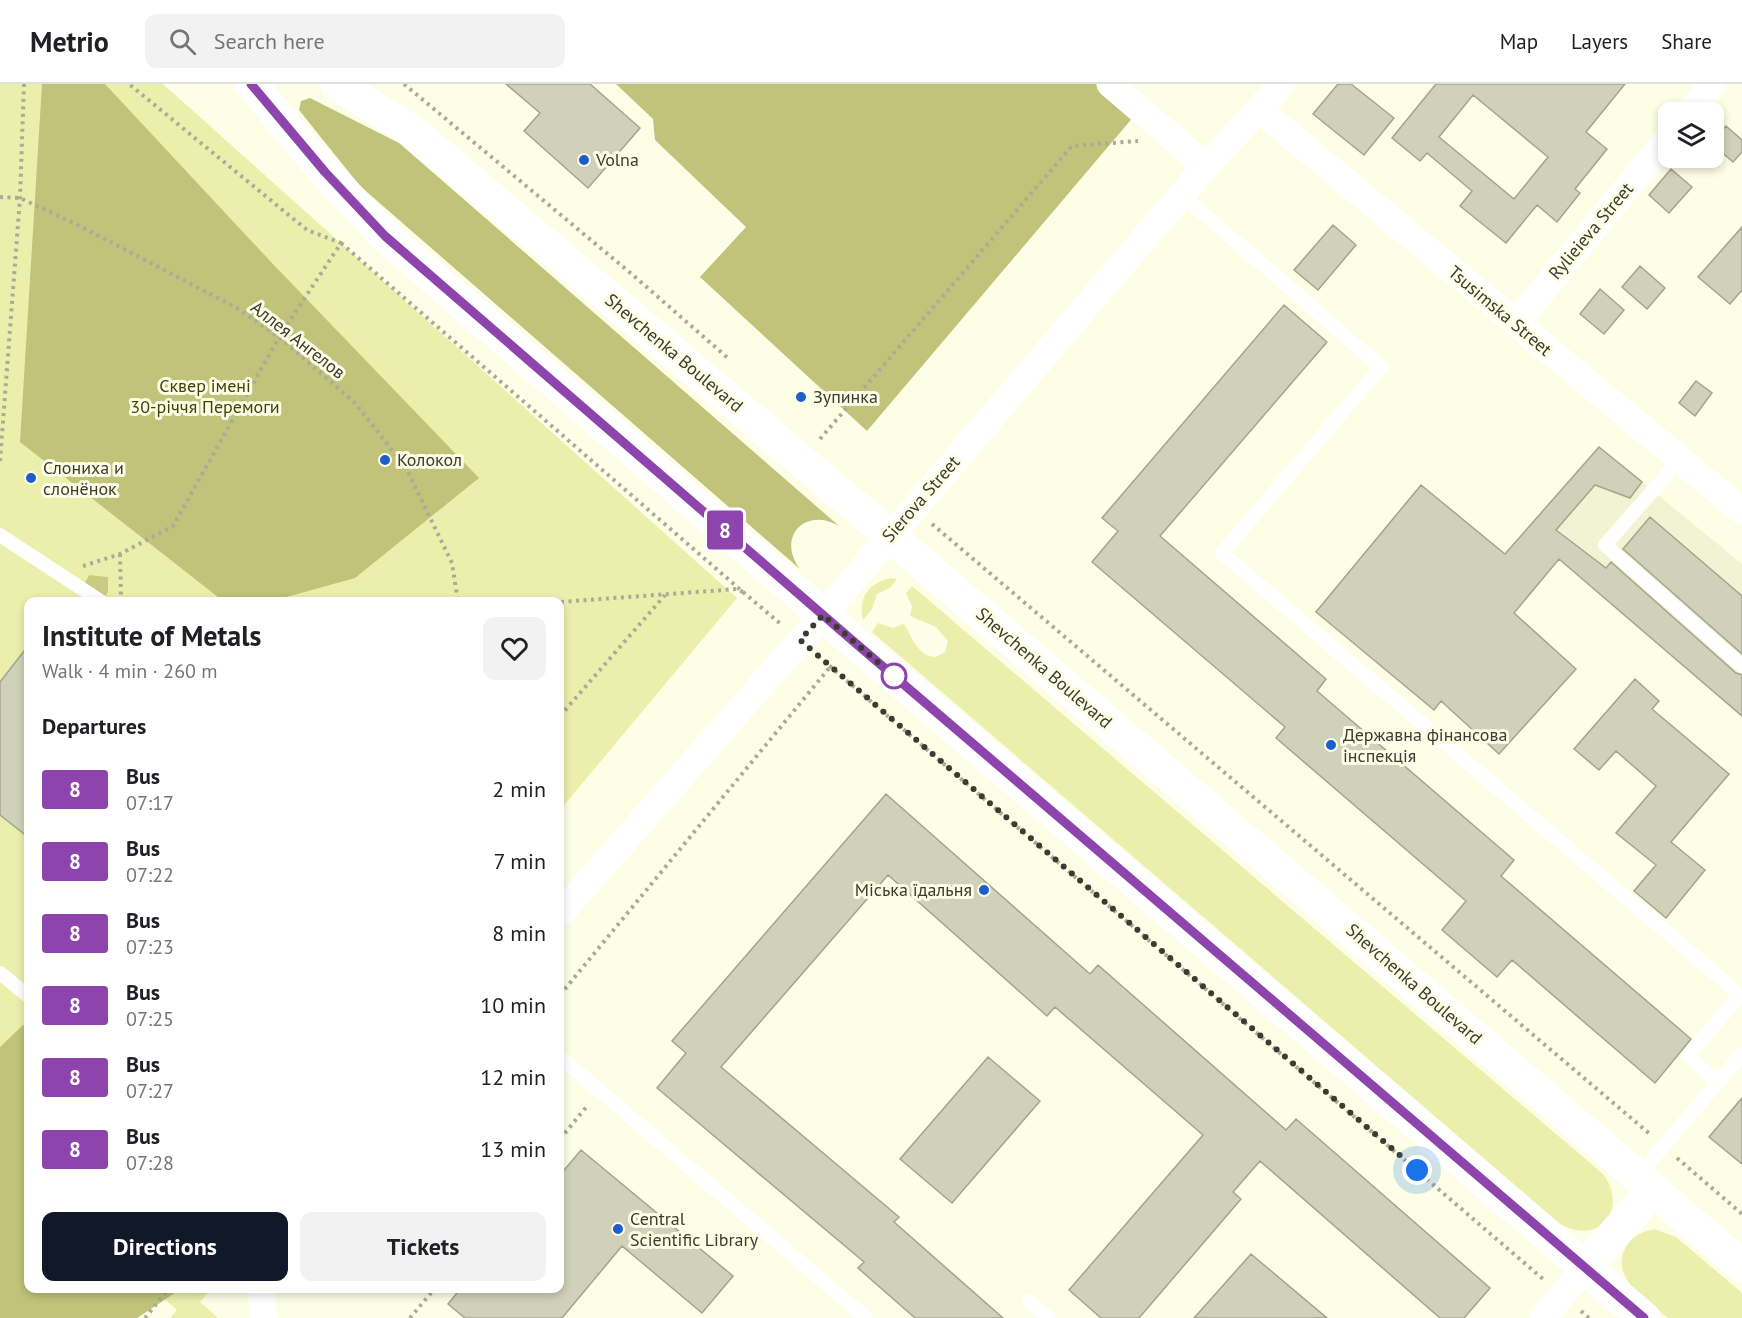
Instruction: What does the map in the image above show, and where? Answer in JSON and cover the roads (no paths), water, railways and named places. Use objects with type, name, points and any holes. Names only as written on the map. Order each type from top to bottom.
[{"type":"main road","points":[[251,84],[325,172],[385,236],[823,615],[1644,1318]]},
{"type":"main road","name":"Shevchenka Boulevard","points":[[336,84],[412,131],[890,536],[1742,1266]]},
{"type":"main road","points":[[1586,1267],[1645,1183]]},
{"type":"street","points":[[1110,84],[1206,165]]},
{"type":"street","name":"Sierova Street","points":[[564,909],[823,615],[1206,165],[1282,84]]},
{"type":"street","points":[[1698,102],[1713,84]]},
{"type":"street","name":"Tsusimska Street","points":[[1260,110],[1679,461],[1742,511]]},
{"type":"street","name":"Rylieieva Street","points":[[1515,324],[1658,150]]},
{"type":"street","points":[[1543,1318],[1586,1267]]},
{"type":"street","points":[[262,1293],[264,1318]]},
{"type":"lane","points":[[1182,195],[1381,367],[1222,553],[1741,994],[1688,1056],[1718,1082]]},
{"type":"lane","points":[[1679,461],[1605,545],[1742,666]]},
{"type":"lane","points":[[0,535],[94,597]]},
{"type":"lane","points":[[0,973],[24,993]]},
{"type":"lane","points":[[1645,1183],[1663,1146],[1742,1054]]},
{"type":"lane","points":[[564,1060],[866,1318]]},
{"type":"lane","points":[[1029,1301],[1049,1318]]},
{"type":"place","name":"Volna","points":[[584,160]]},
{"type":"place","name":"Зупинка","points":[[801,397]]},
{"type":"place","name":"Колокол","points":[[385,460]]},
{"type":"place","name":"Слониха и слонёнок","points":[[31,478]]},
{"type":"place","name":"Державна фінансова інспекція","points":[[1331,745]]},
{"type":"place","name":"Міська їдальня","points":[[984,890]]},
{"type":"place","name":"Central Scientific Library","points":[[618,1229]]},
{"type":"park label","name":"Сквер імені 30-річчя Перемоги","points":[[205,396]]}]
